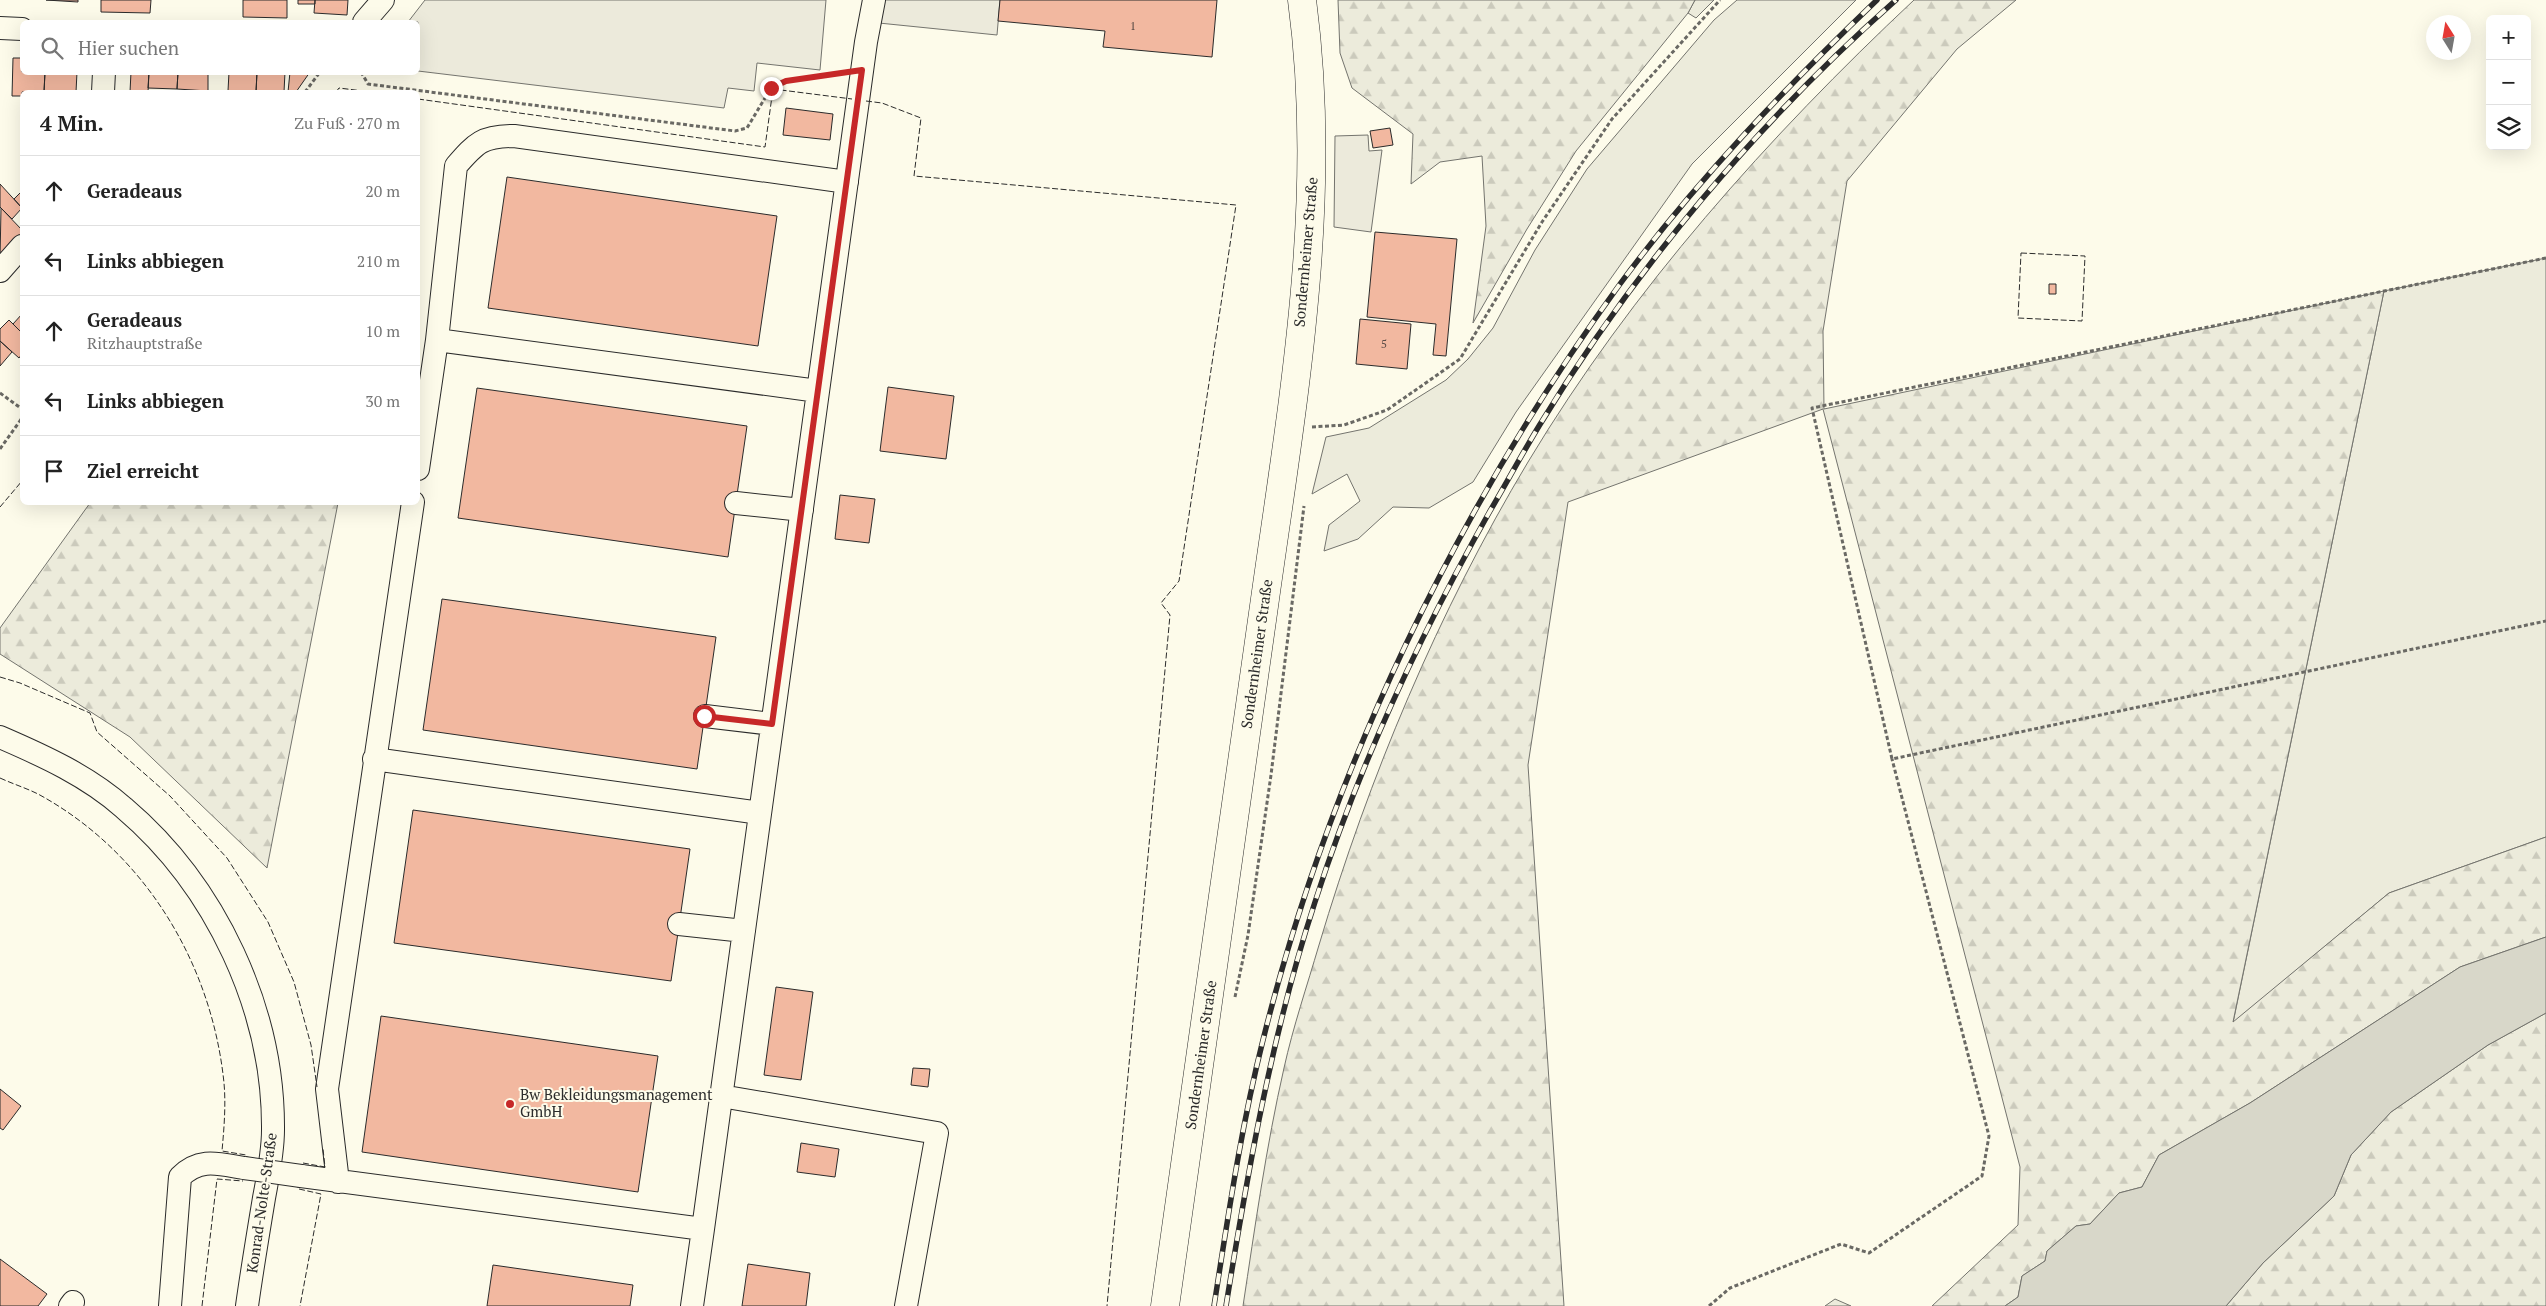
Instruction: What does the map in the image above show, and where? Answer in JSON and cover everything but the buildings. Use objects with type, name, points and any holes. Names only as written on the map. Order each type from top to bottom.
[{"type":"main road","name":"Sondernheimer Straße","points":[[1165,1306],[1286,446],[1310,250],[1313,172],[1311,96],[1302,0]]},
{"type":"street","points":[[367,20],[383,0]]},
{"type":"street","points":[[692,1306],[862,70],[874,0]]},
{"type":"street","points":[[0,28],[20,29]]},
{"type":"street","points":[[103,90],[104,75]]},
{"type":"street","points":[[420,455],[437,340],[456,166],[472,148],[492,136],[514,136],[847,182]]},
{"type":"street","points":[[0,270],[20,248]]},
{"type":"street","points":[[437,340],[818,391]]},
{"type":"street","points":[[736,503],[802,510]]},
{"type":"street","points":[[338,1182],[327,1089],[412,505]]},
{"type":"street","points":[[704,716],[772,724]]},
{"type":"street","name":"Konrad-Nolte-Straße","points":[[0,737],[48,758],[88,781],[124,807],[169,850],[193,881],[214,914],[233,951],[256,1017],[268,1069],[273,1108],[270,1158],[246,1306]]},
{"type":"street","points":[[374,759],[760,813]]},
{"type":"street","points":[[679,924],[744,931]]},
{"type":"street","points":[[721,1096],[936,1133],[906,1306]]},
{"type":"street","points":[[170,1306],[180,1177],[190,1167],[204,1163],[703,1229]]},
{"type":"path","points":[[1306,427],[1344,425],[1387,410],[1460,359],[1542,222],[1612,119],[1720,0]]},
{"type":"path","points":[[420,91],[734,131],[747,128],[771,88],[786,81],[862,70]]},
{"type":"path","points":[[306,90],[318,75]]},
{"type":"path","points":[[363,75],[368,84],[415,90]]},
{"type":"path","points":[[1708,1306],[1730,1288],[1841,1244],[1869,1254],[1982,1176],[1989,1136],[1892,759],[1812,408],[2546,258]]},
{"type":"path","points":[[0,393],[20,408]]},
{"type":"path","points":[[0,449],[20,421]]},
{"type":"path","points":[[1892,759],[2546,621]]},
{"type":"green space","points":[[1338,0],[1695,0],[1688,13],[1576,151],[1527,229],[1473,323],[1486,226],[1482,156],[1440,162],[1411,184],[1413,134],[1352,88],[1340,53]]},
{"type":"green space","points":[[1695,0],[1714,0],[1696,18],[1688,13]]},
{"type":"green space","points":[[1737,0],[1856,0],[1692,164],[1516,412],[1473,482],[1429,508],[1393,507],[1358,539],[1324,551],[1329,525],[1360,501],[1347,474],[1312,494],[1326,437],[1369,428],[1446,380],[1468,359],[1493,328],[1535,250],[1587,169],[1714,20]]},
{"type":"green space","points":[[1914,0],[2016,0],[1957,49],[1847,181],[1823,331],[1824,409],[2384,291],[2233,1022],[2389,893],[2546,837],[2546,937],[2460,967],[2250,1103],[2159,1155],[2142,1187],[2119,1193],[2090,1224],[2076,1226],[2047,1251],[2045,1261],[2022,1276],[2018,1297],[2005,1306],[1932,1306],[2018,1225],[2020,1167],[1823,409],[1568,502],[1528,765],[1564,1306],[1243,1306],[1261,1187],[1284,1068],[1319,945],[1360,820],[1383,758],[1408,697],[1464,577],[1528,462],[1568,398],[1657,276],[1705,217],[1755,161],[1860,52]]},
{"type":"green space","points":[[2546,258],[2546,837],[2389,893],[2233,1023],[2384,291]]},
{"type":"green space","points":[[89,505],[338,505],[267,868],[130,737],[0,654],[0,628]]},
{"type":"green space","points":[[2546,1013],[2546,1306],[2226,1306],[2263,1263],[2334,1196],[2351,1155],[2391,1112],[2488,1045]]},
{"type":"green space","points":[[1835,1299],[1851,1306],[1825,1306]]},
{"type":"shaded area","points":[[425,0],[826,0],[820,70],[757,63],[754,91],[728,88],[724,108],[420,71],[420,20],[410,20]]},
{"type":"shaded area","points":[[874,0],[1000,0],[997,35],[869,22]]},
{"type":"shaded area","points":[[1368,135],[1369,151],[1382,150],[1371,232],[1334,227],[1335,136]]},
{"type":"shaded area","points":[[2546,937],[2546,1013],[2488,1045],[2391,1112],[2351,1155],[2334,1196],[2263,1263],[2226,1306],[2005,1306],[2018,1297],[2022,1276],[2045,1261],[2047,1251],[2076,1226],[2090,1224],[2119,1193],[2142,1187],[2159,1155],[2250,1103],[2460,967]]},
{"type":"railway","points":[[1214,1306],[1235,1172],[1248,1106],[1263,1040],[1291,939],[1324,840],[1362,742],[1405,645],[1453,551],[1505,459],[1561,370],[1620,284],[1679,209],[1742,136],[1877,0]]},
{"type":"railway","points":[[1226,1306],[1252,1153],[1286,1001],[1300,951],[1332,851],[1371,751],[1439,605],[1539,426],[1576,367],[1658,254],[1748,147],[1845,47],[1896,0]]},
{"type":"fence","points":[[338,90],[339,88],[355,90]]},
{"type":"fence","points":[[420,99],[765,147],[773,89],[852,99]]},
{"type":"fence","points":[[866,101],[882,103],[921,118],[914,176],[1236,205],[1179,581],[1161,603],[1170,615],[1107,1306]]},
{"type":"fence","points":[[2021,253],[2085,256],[2082,321],[2018,318],[2021,253]]},
{"type":"fence","points":[[0,507],[20,483]]},
{"type":"fence","points":[[0,677],[20,683],[90,713],[97,732],[170,796],[227,858],[268,922],[294,982],[311,1045],[317,1087]]},
{"type":"fence","points":[[0,778],[38,794],[76,818],[111,847],[141,880],[167,916],[188,955],[205,996],[217,1039],[225,1091],[222,1151],[246,1155]]},
{"type":"fence","points":[[303,1163],[325,1167],[323,1149]]},
{"type":"fence","points":[[202,1306],[217,1179],[243,1181]]},
{"type":"fence","points":[[299,1189],[321,1194],[300,1306]]},
{"type":"place","name":"Bw Bekleidungsmanagement GmbH","points":[[510,1104]]},
{"type":"route","points":[[704,716],[772,724],[862,70],[786,81],[771,88]]}]
